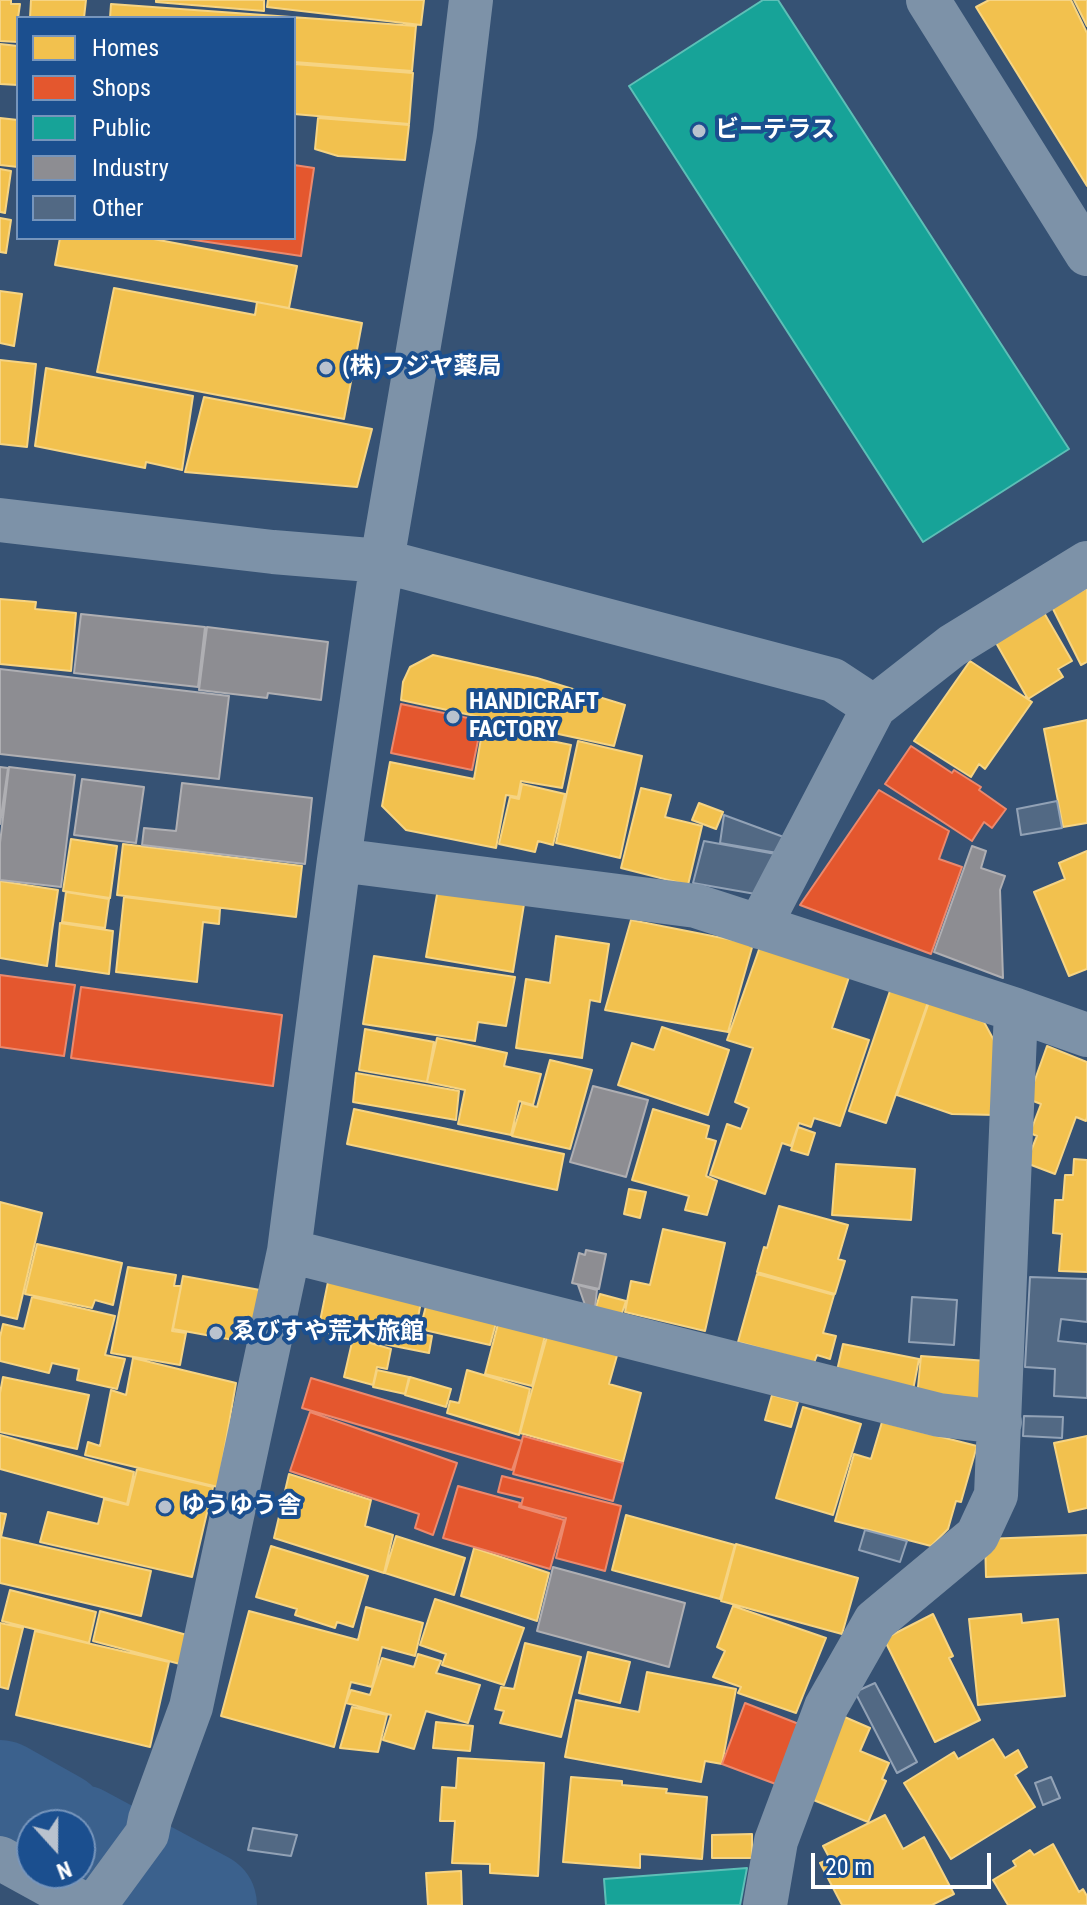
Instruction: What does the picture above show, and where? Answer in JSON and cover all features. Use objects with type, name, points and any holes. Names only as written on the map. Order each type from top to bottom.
[{"type":"street","points":[[0,1858],[95,1900],[147,1834],[191,1707],[289,1251],[339,860],[382,561],[455,134],[471,0]]},
{"type":"street","points":[[928,0],[1087,254]]},
{"type":"street","points":[[0,520],[273,552],[382,561],[833,680],[874,707]]},
{"type":"street","points":[[759,927],[874,707],[952,646],[1087,563]]},
{"type":"street","points":[[339,860],[696,906],[1087,1035]]},
{"type":"street","points":[[765,1905],[776,1841],[826,1707],[875,1621],[977,1536],[996,1495],[1016,1010]]},
{"type":"street","points":[[289,1251],[939,1415],[1000,1422]]},
{"type":"building: Homes","points":[[0,0],[11,0],[11,4],[20,4],[16,16],[16,42],[0,41]]},
{"type":"building: Homes","points":[[31,0],[86,0],[84,16],[30,16]]},
{"type":"building: Homes","points":[[264,0],[264,11],[156,2]]},
{"type":"building: Homes","points":[[268,0],[424,0],[421,25],[267,7]]},
{"type":"building: Homes","points":[[989,0],[1071,0],[1087,33],[1087,186],[976,7]]},
{"type":"building: Homes","points":[[1074,0],[1087,0],[1087,26]]},
{"type":"building: Homes","points":[[111,4],[277,16],[110,16]]},
{"type":"building: Homes","points":[[296,17],[416,26],[412,71],[296,62]]},
{"type":"building: Homes","points":[[0,44],[16,46],[16,85],[0,84]]},
{"type":"building: Homes","points":[[296,64],[413,73],[409,124],[296,114]]},
{"type":"building: Homes","points":[[0,118],[16,120],[16,167],[0,165]]},
{"type":"building: Homes","points":[[318,118],[409,125],[405,160],[338,156],[315,149]]},
{"type":"building: Homes","points":[[0,169],[11,171],[5,213],[0,212]]},
{"type":"building: Homes","points":[[0,218],[11,220],[6,253],[0,252]]},
{"type":"building: Homes","points":[[60,240],[159,240],[297,266],[289,308],[55,265]]},
{"type":"building: Homes","points":[[114,288],[255,315],[257,302],[362,323],[344,419],[97,372]]},
{"type":"building: Homes","points":[[0,291],[22,294],[14,346],[0,343]]},
{"type":"building: Homes","points":[[0,360],[36,364],[27,447],[0,444]]},
{"type":"building: Homes","points":[[46,368],[193,396],[182,470],[146,462],[145,468],[35,446]]},
{"type":"building: Homes","points":[[204,397],[372,429],[357,487],[185,472]]},
{"type":"building: Homes","points":[[1087,588],[1087,662],[1081,665],[1052,607]]},
{"type":"building: Homes","points":[[0,599],[36,602],[35,609],[76,613],[71,671],[0,664]]},
{"type":"building: Homes","points":[[1043,611],[1072,661],[1058,669],[1063,677],[1028,699],[995,641]]},
{"type":"building: Homes","points":[[433,655],[537,678],[625,705],[614,746],[401,700],[403,682],[410,667]]},
{"type":"building: Homes","points":[[970,661],[1032,702],[985,769],[979,764],[971,777],[914,741]]},
{"type":"building: Homes","points":[[1087,720],[1087,823],[1063,827],[1044,729]]},
{"type":"building: Homes","points":[[483,727],[571,745],[562,788],[521,781],[518,797],[506,795],[496,848],[406,830],[382,806],[390,762],[474,779]]},
{"type":"building: Homes","points":[[578,741],[642,756],[620,858],[556,843]]},
{"type":"building: Homes","points":[[522,784],[565,794],[553,845],[538,841],[535,852],[499,844],[510,797],[519,799]]},
{"type":"building: Homes","points":[[641,788],[671,795],[665,817],[702,826],[688,885],[621,868]]},
{"type":"building: Homes","points":[[699,803],[723,812],[716,829],[692,820]]},
{"type":"building: Homes","points":[[71,839],[117,846],[110,898],[63,891]]},
{"type":"building: Homes","points":[[123,844],[302,866],[296,917],[117,895]]},
{"type":"building: Homes","points":[[1087,851],[1087,969],[1069,976],[1034,892],[1065,879],[1059,863]]},
{"type":"building: Homes","points":[[0,881],[58,890],[47,966],[0,958]]},
{"type":"building: Homes","points":[[439,883],[525,898],[513,972],[426,957]]},
{"type":"building: Homes","points":[[66,892],[109,899],[105,928],[62,922]]},
{"type":"building: Homes","points":[[124,897],[220,909],[219,924],[203,922],[197,982],[116,972]]},
{"type":"building: Homes","points":[[631,920],[753,944],[728,1032],[605,1010]]},
{"type":"building: Homes","points":[[60,923],[113,931],[109,974],[56,966]]},
{"type":"building: Homes","points":[[556,936],[609,944],[600,1002],[590,1000],[582,1058],[516,1048],[526,979],[550,983]]},
{"type":"building: Homes","points":[[762,941],[851,971],[832,1028],[869,1040],[840,1126],[814,1118],[811,1127],[799,1123],[791,1146],[782,1143],[765,1194],[710,1175],[727,1124],[741,1129],[749,1108],[735,1102],[753,1048],[727,1040]]},
{"type":"building: Homes","points":[[374,956],[515,977],[506,1026],[478,1022],[475,1041],[363,1024]]},
{"type":"building: Homes","points":[[891,988],[928,1002],[886,1123],[849,1111]]},
{"type":"building: Homes","points":[[929,1002],[984,1022],[997,1046],[996,1115],[952,1114],[897,1095]]},
{"type":"building: Homes","points":[[662,1027],[729,1050],[708,1115],[618,1085],[632,1043],[654,1050]]},
{"type":"building: Homes","points":[[365,1029],[434,1042],[427,1082],[359,1070]]},
{"type":"building: Homes","points":[[437,1038],[507,1053],[504,1066],[541,1074],[533,1105],[519,1101],[511,1135],[458,1124],[465,1090],[427,1082]]},
{"type":"building: Homes","points":[[1047,1046],[1087,1062],[1086,1121],[1076,1117],[1055,1174],[1026,1163],[1037,1136],[1030,1133],[1041,1104],[1028,1099]]},
{"type":"building: Homes","points":[[550,1060],[592,1070],[570,1149],[512,1136],[522,1103],[537,1107]]},
{"type":"building: Homes","points":[[356,1073],[459,1091],[456,1120],[353,1102]]},
{"type":"building: Homes","points":[[354,1109],[564,1154],[557,1190],[347,1144]]},
{"type":"building: Homes","points":[[653,1109],[709,1126],[706,1138],[716,1141],[706,1176],[717,1181],[707,1215],[685,1210],[689,1196],[632,1180]]},
{"type":"building: Homes","points":[[798,1127],[815,1133],[808,1155],[791,1150]]},
{"type":"building: Homes","points":[[1074,1159],[1087,1160],[1087,1272],[1059,1271],[1062,1234],[1053,1233],[1055,1200],[1063,1200],[1065,1175],[1073,1175]]},
{"type":"building: Homes","points":[[836,1164],[915,1169],[911,1220],[832,1215]]},
{"type":"building: Homes","points":[[629,1189],[646,1192],[640,1218],[624,1214]]},
{"type":"building: Homes","points":[[0,1202],[42,1213],[17,1319],[0,1315]]},
{"type":"building: Homes","points":[[779,1206],[848,1225],[838,1259],[845,1261],[835,1294],[757,1272]]},
{"type":"building: Homes","points":[[663,1229],[725,1243],[705,1331],[625,1312],[631,1281],[650,1285]]},
{"type":"building: Homes","points":[[37,1244],[122,1263],[113,1305],[95,1300],[92,1308],[25,1294]]},
{"type":"building: Homes","points":[[128,1267],[176,1275],[174,1286],[181,1286],[172,1331],[186,1333],[180,1365],[111,1353]]},
{"type":"building: Homes","points":[[757,1274],[834,1295],[823,1333],[836,1336],[830,1359],[817,1355],[814,1363],[738,1342]]},
{"type":"building: Homes","points":[[183,1276],[260,1290],[250,1343],[173,1329]]},
{"type":"building: Homes","points":[[328,1282],[421,1302],[415,1333],[432,1336],[429,1353],[318,1331]]},
{"type":"building: Homes","points":[[600,1294],[626,1301],[621,1316],[595,1310]]},
{"type":"building: Homes","points":[[32,1297],[115,1316],[105,1355],[125,1359],[117,1389],[77,1380],[79,1369],[52,1363],[49,1373],[0,1361],[3,1324],[24,1329]]},
{"type":"building: Homes","points":[[426,1306],[496,1323],[490,1345],[420,1329]]},
{"type":"building: Homes","points":[[499,1320],[546,1332],[532,1386],[485,1374]]},
{"type":"building: Homes","points":[[548,1333],[618,1352],[609,1384],[641,1393],[623,1462],[520,1433]]},
{"type":"building: Homes","points":[[353,1338],[391,1349],[387,1369],[377,1367],[373,1385],[344,1377]]},
{"type":"building: Homes","points":[[843,1344],[919,1359],[913,1390],[836,1375]]},
{"type":"building: Homes","points":[[921,1356],[987,1361],[982,1404],[917,1397]]},
{"type":"building: Homes","points":[[133,1358],[236,1383],[218,1487],[85,1455],[88,1442],[100,1446],[111,1390],[126,1395]]},
{"type":"building: Homes","points":[[377,1370],[409,1377],[405,1394],[373,1387]]},
{"type":"building: Homes","points":[[467,1370],[530,1389],[519,1435],[447,1413],[450,1401],[459,1403]]},
{"type":"building: Homes","points":[[3,1377],[89,1395],[77,1449],[0,1432]]},
{"type":"building: Homes","points":[[410,1377],[451,1389],[446,1407],[405,1395]]},
{"type":"building: Homes","points":[[772,1395],[798,1402],[791,1427],[765,1420]]},
{"type":"building: Homes","points":[[803,1407],[861,1424],[833,1515],[776,1498]]},
{"type":"building: Homes","points":[[882,1422],[977,1446],[961,1502],[956,1501],[948,1529],[931,1546],[835,1521],[854,1454],[871,1459]]},
{"type":"building: Homes","points":[[0,1435],[134,1472],[127,1504],[0,1469]]},
{"type":"building: Homes","points":[[1087,1436],[1087,1508],[1069,1512],[1054,1443]]},
{"type":"building: Homes","points":[[137,1469],[213,1487],[192,1577],[40,1542],[48,1512],[98,1524],[104,1499],[128,1505]]},
{"type":"building: Homes","points":[[289,1474],[371,1500],[365,1526],[393,1535],[384,1573],[274,1538]]},
{"type":"building: Homes","points":[[0,1513],[6,1514],[1,1537],[151,1571],[141,1616],[0,1583]]},
{"type":"building: Homes","points":[[626,1515],[735,1545],[720,1599],[612,1570]]},
{"type":"building: Homes","points":[[1087,1535],[1087,1573],[986,1577],[985,1539]]},
{"type":"building: Homes","points":[[396,1536],[465,1558],[454,1595],[385,1573]]},
{"type":"building: Homes","points":[[736,1544],[858,1578],[842,1634],[721,1601]]},
{"type":"building: Homes","points":[[271,1546],[368,1576],[353,1627],[337,1622],[335,1628],[295,1615],[297,1609],[256,1597]]},
{"type":"building: Homes","points":[[474,1548],[549,1573],[537,1621],[461,1596]]},
{"type":"building: Homes","points":[[10,1590],[96,1612],[89,1643],[2,1621]]},
{"type":"building: Homes","points":[[435,1599],[524,1628],[504,1685],[442,1665],[446,1654],[420,1645]]},
{"type":"building: Homes","points":[[733,1606],[826,1638],[796,1713],[738,1693],[741,1687],[713,1677],[725,1651],[717,1647]]},
{"type":"building: Homes","points":[[366,1607],[423,1623],[415,1656],[382,1647],[372,1687],[351,1682],[334,1747],[221,1716],[249,1611],[358,1640]]},
{"type":"building: Homes","points":[[100,1611],[187,1635],[180,1664],[93,1641]]},
{"type":"building: Homes","points":[[933,1614],[953,1656],[949,1658],[980,1720],[935,1742],[884,1639]]},
{"type":"building: Homes","points":[[1021,1614],[1022,1623],[1058,1619],[1065,1696],[978,1705],[969,1619]]},
{"type":"building: Homes","points":[[0,1623],[23,1628],[8,1689],[0,1687]]},
{"type":"building: Homes","points":[[35,1631],[169,1662],[150,1747],[16,1715]]},
{"type":"building: Homes","points":[[525,1643],[581,1657],[561,1737],[500,1723],[504,1711],[495,1709],[501,1687],[514,1689]]},
{"type":"building: Homes","points":[[588,1652],[630,1662],[620,1703],[579,1693]]},
{"type":"building: Homes","points":[[418,1654],[441,1661],[436,1673],[480,1685],[468,1723],[426,1711],[414,1749],[383,1740],[391,1715],[346,1703],[351,1690],[370,1695],[382,1658],[414,1667]]},
{"type":"building: Homes","points":[[647,1672],[736,1689],[722,1764],[705,1761],[701,1782],[565,1757],[576,1700],[639,1712]]},
{"type":"building: Homes","points":[[352,1707],[387,1715],[378,1752],[340,1748]]},
{"type":"building: Homes","points":[[840,1715],[870,1728],[860,1751],[889,1763],[882,1779],[886,1781],[868,1822],[806,1797]]},
{"type":"building: Homes","points":[[436,1722],[473,1726],[470,1751],[433,1748]]},
{"type":"building: Homes","points":[[993,1739],[1005,1758],[1018,1750],[1027,1767],[1015,1775],[1035,1807],[951,1859],[904,1783],[954,1752],[958,1759]]},
{"type":"building: Homes","points":[[458,1758],[544,1763],[538,1876],[490,1873],[490,1864],[452,1863],[455,1821],[440,1821],[442,1787],[456,1788]]},
{"type":"building: Homes","points":[[571,1777],[622,1781],[622,1785],[707,1797],[702,1859],[640,1854],[640,1868],[563,1862]]},
{"type":"building: Homes","points":[[885,1815],[903,1849],[924,1837],[954,1894],[932,1905],[842,1905],[820,1863],[830,1859],[823,1846]]},
{"type":"building: Homes","points":[[752,1834],[752,1858],[712,1858],[712,1835]]},
{"type":"building: Homes","points":[[1053,1844],[1079,1892],[1083,1889],[1087,1896],[1087,1905],[1008,1905],[993,1880],[1016,1866],[1013,1861],[1030,1850],[1034,1855]]},
{"type":"building: Homes","points":[[461,1871],[462,1905],[428,1905],[426,1873]]},
{"type":"building: Shops","points":[[296,165],[314,168],[301,256],[194,240],[296,240]]},
{"type":"building: Shops","points":[[401,704],[482,721],[472,770],[391,753]]},
{"type":"building: Shops","points":[[911,746],[952,773],[954,770],[981,787],[979,790],[1006,809],[992,828],[984,822],[972,841],[885,784]]},
{"type":"building: Shops","points":[[879,790],[949,831],[939,859],[962,867],[931,954],[800,905]]},
{"type":"building: Shops","points":[[0,975],[75,985],[64,1056],[0,1047]]},
{"type":"building: Shops","points":[[81,987],[282,1015],[273,1086],[71,1058]]},
{"type":"building: Shops","points":[[311,1378],[522,1441],[512,1470],[302,1408]]},
{"type":"building: Shops","points":[[310,1412],[457,1463],[433,1535],[415,1528],[419,1514],[290,1471]]},
{"type":"building: Shops","points":[[523,1436],[623,1463],[613,1501],[513,1474]]},
{"type":"building: Shops","points":[[502,1476],[621,1506],[605,1571],[556,1558],[566,1518],[521,1506],[523,1498],[498,1492]]},
{"type":"building: Shops","points":[[458,1486],[520,1503],[519,1507],[564,1520],[550,1569],[443,1538]]},
{"type":"building: Shops","points":[[745,1703],[804,1726],[781,1786],[722,1764]]},
{"type":"building: Public","points":[[763,0],[778,0],[1069,449],[923,542],[629,86]]},
{"type":"building: Public","points":[[747,1868],[740,1905],[606,1905],[604,1879]]},
{"type":"building: Industry","points":[[81,614],[205,627],[198,687],[74,673]]},
{"type":"building: Industry","points":[[207,627],[328,642],[321,700],[268,693],[267,698],[199,690]]},
{"type":"building: Industry","points":[[0,669],[229,696],[219,779],[0,754]]},
{"type":"building: Industry","points":[[0,767],[8,768],[0,824]]},
{"type":"building: Industry","points":[[9,767],[75,775],[61,887],[0,880],[0,843]]},
{"type":"building: Industry","points":[[82,779],[144,787],[136,843],[74,835]]},
{"type":"building: Industry","points":[[182,783],[312,798],[305,864],[142,845],[144,828],[176,831]]},
{"type":"building: Industry","points":[[972,846],[986,851],[981,868],[1005,876],[1000,890],[1003,978],[934,952]]},
{"type":"building: Industry","points":[[593,1086],[648,1100],[626,1177],[570,1162]]},
{"type":"building: Industry","points":[[586,1250],[606,1254],[599,1289],[572,1283],[579,1253],[585,1255]]},
{"type":"building: Industry","points":[[578,1285],[597,1290],[595,1308],[585,1305]]},
{"type":"building: Industry","points":[[553,1567],[685,1603],[669,1667],[537,1631]]},
{"type":"building: Other","points":[[1057,801],[1062,828],[1021,835],[1017,809]]},
{"type":"building: Other","points":[[724,815],[789,839],[783,854],[720,843]]},
{"type":"building: Other","points":[[704,841],[781,855],[761,895],[693,883]]},
{"type":"building: Other","points":[[1030,1277],[1087,1279],[1087,1322],[1061,1319],[1058,1341],[1087,1344],[1087,1398],[1054,1396],[1055,1369],[1025,1367]]},
{"type":"building: Other","points":[[912,1297],[957,1300],[954,1345],[909,1342]]},
{"type":"building: Other","points":[[1024,1416],[1063,1417],[1062,1438],[1023,1436]]},
{"type":"building: Other","points":[[865,1530],[907,1541],[900,1562],[859,1550]]},
{"type":"building: Other","points":[[875,1683],[917,1762],[897,1773],[855,1692]]},
{"type":"building: Other","points":[[1051,1777],[1060,1798],[1043,1805],[1035,1783]]},
{"type":"building: Other","points":[[253,1828],[297,1835],[291,1856],[248,1850]]},
{"type":"waterway","points":[[0,1794],[27,1809]]},
{"type":"waterway","points":[[96,1848],[203,1905]]},
{"type":"place","name":"ビーテラス","points":[[699,131]]},
{"type":"place","name":"(株)フジヤ薬局","points":[[326,368]]},
{"type":"place","name":"HANDICRAFT FACTORY","points":[[453,717]]},
{"type":"place","name":"ゑびすや荒木旅館","points":[[216,1333]]},
{"type":"place","name":"ゆうゆう舎","points":[[165,1507]]}]
